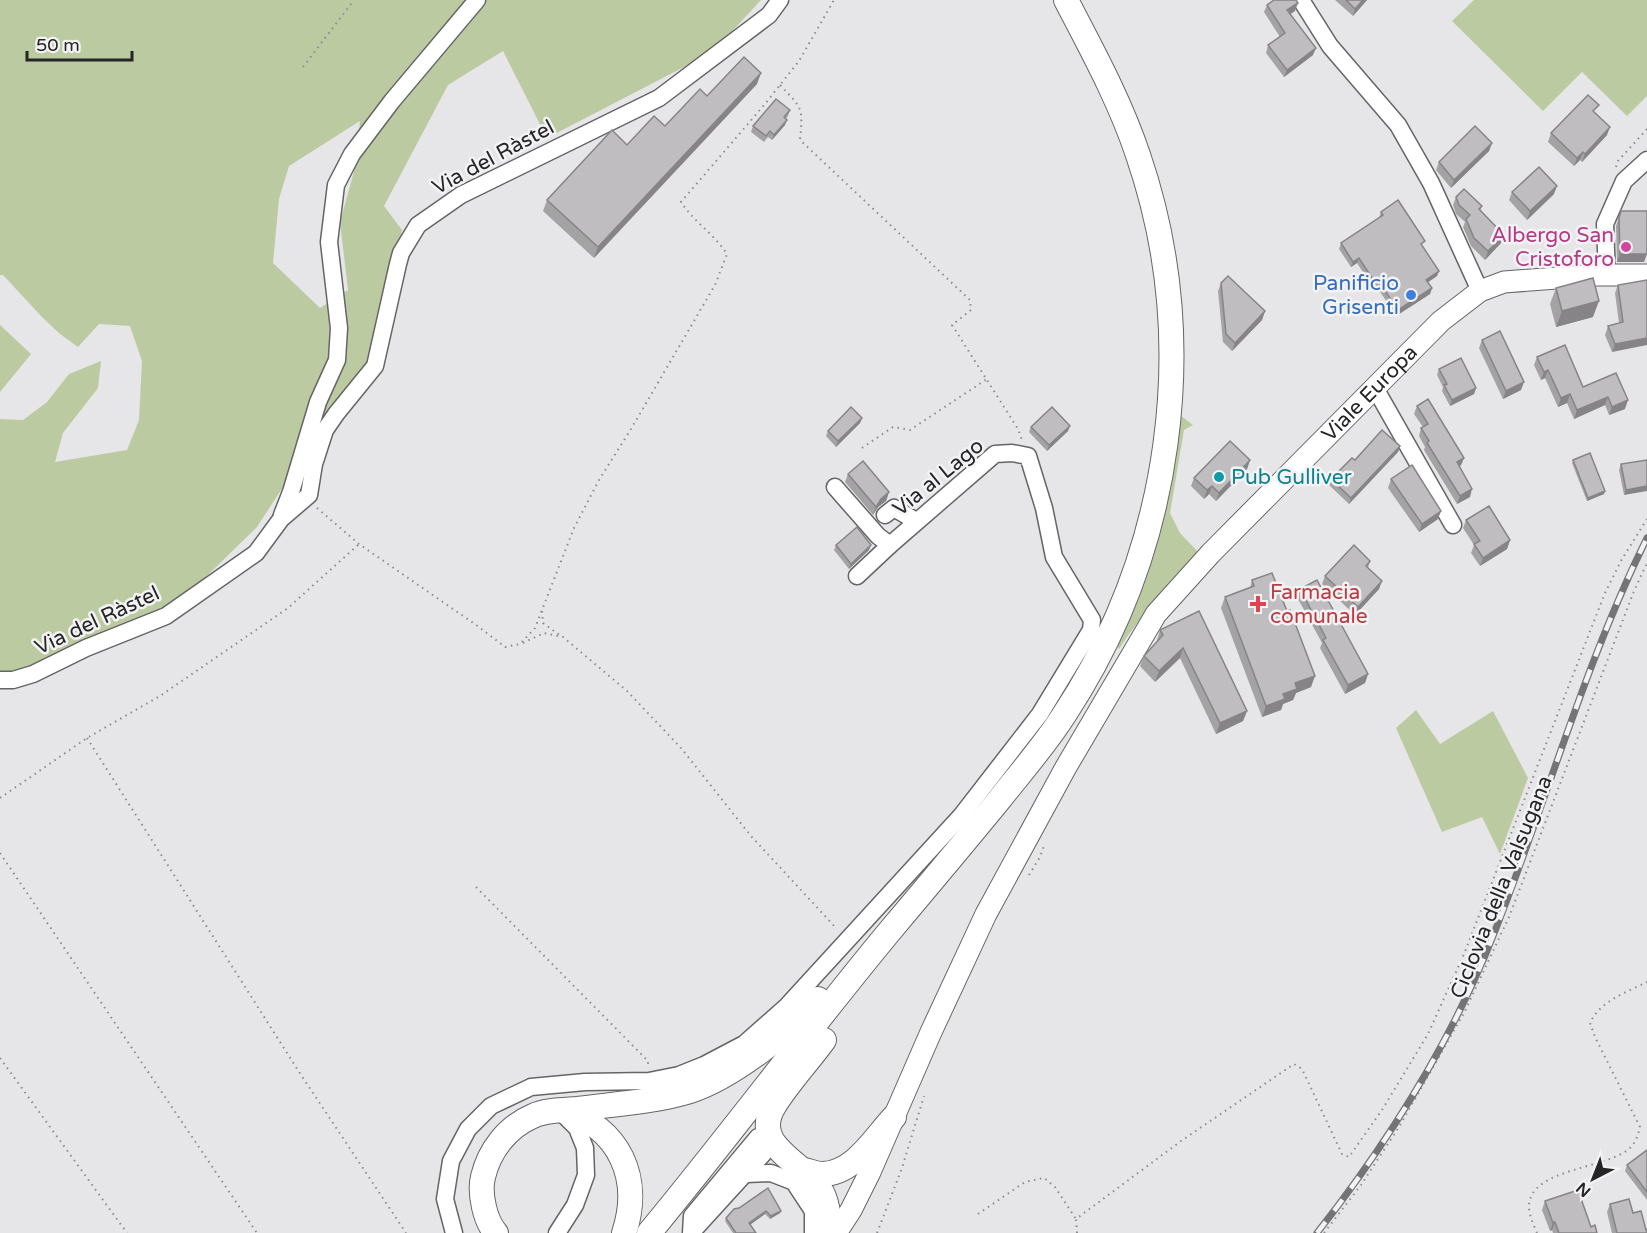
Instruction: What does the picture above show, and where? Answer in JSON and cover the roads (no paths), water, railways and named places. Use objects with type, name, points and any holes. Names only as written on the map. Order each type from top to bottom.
[{"type":"highway","points":[[649,1233],[877,947],[1036,754],[1063,717],[1088,676],[1112,629],[1142,549],[1156,501],[1165,458],[1173,358],[1161,246],[1138,155],[1116,101],[1066,0]]},
{"type":"highway","points":[[496,1233],[483,1204],[482,1180],[489,1157],[502,1138],[517,1125],[534,1115],[650,1100],[690,1090],[724,1076],[783,1034],[829,988],[877,947]]},
{"type":"highway","points":[[830,1233],[829,1216],[821,1190],[804,1170],[780,1151],[768,1134],[767,1128],[773,1107],[840,1020],[877,947]]},
{"type":"highway","points":[[561,1111],[594,1125],[611,1141],[623,1161],[628,1172],[631,1195],[631,1207],[624,1233]]},
{"type":"highway","points":[[804,1170],[823,1174],[847,1166],[894,1117]]},
{"type":"main road","name":"Viale Europa","points":[[836,1233],[856,1201],[986,914],[1131,654],[1156,614],[1182,583],[1441,321],[1480,291],[1504,282],[1607,275],[1647,275]]},
{"type":"street","points":[[281,519],[318,402],[337,360],[339,328],[329,242],[336,185],[352,154],[392,101],[477,0]]},
{"type":"street","name":"Via del Ràstel","points":[[0,680],[13,680],[33,674],[86,648],[165,616],[256,553],[281,519],[309,495],[314,464],[325,430],[375,366],[401,253],[418,225],[461,195],[659,98],[769,15],[780,0]]},
{"type":"street","points":[[1301,0],[1330,46],[1398,125],[1431,183],[1480,291]]},
{"type":"street","points":[[1607,275],[1605,224],[1624,181],[1647,160]]},
{"type":"street","points":[[1375,388],[1454,525]]},
{"type":"street","name":"Via al Lago","points":[[454,1233],[445,1199],[451,1161],[468,1129],[491,1106],[531,1087],[585,1082],[649,1081],[679,1075],[744,1044],[787,1006],[961,816],[1040,714],[1081,650],[1091,630],[1092,620],[1054,557],[1041,497],[1028,456],[1012,453],[995,454],[891,545],[878,536],[835,487]]},
{"type":"street","points":[[885,515],[894,508],[916,521]]},
{"type":"street","points":[[857,576],[891,545]]},
{"type":"street","points":[[557,1233],[575,1205],[586,1175],[585,1148],[577,1128],[561,1111]]},
{"type":"street","points":[[768,1134],[768,1145],[746,1174],[692,1233],[692,1216],[758,1137],[768,1134]]},
{"type":"street","points":[[746,1174],[771,1173],[794,1182],[813,1211],[813,1233]]},
{"type":"railway","points":[[1317,1233],[1365,1168],[1410,1101],[1467,995],[1505,906],[1601,641],[1647,538]]},
{"type":"place","name":"Albergo San Cristoforo","points":[[1626,247]]},
{"type":"place","name":"Panificio Grisenti","points":[[1411,295]]},
{"type":"place","name":"Pub Gulliver","points":[[1219,477]]},
{"type":"place","name":"Farmacia comunale","points":[[1258,604]]}]
